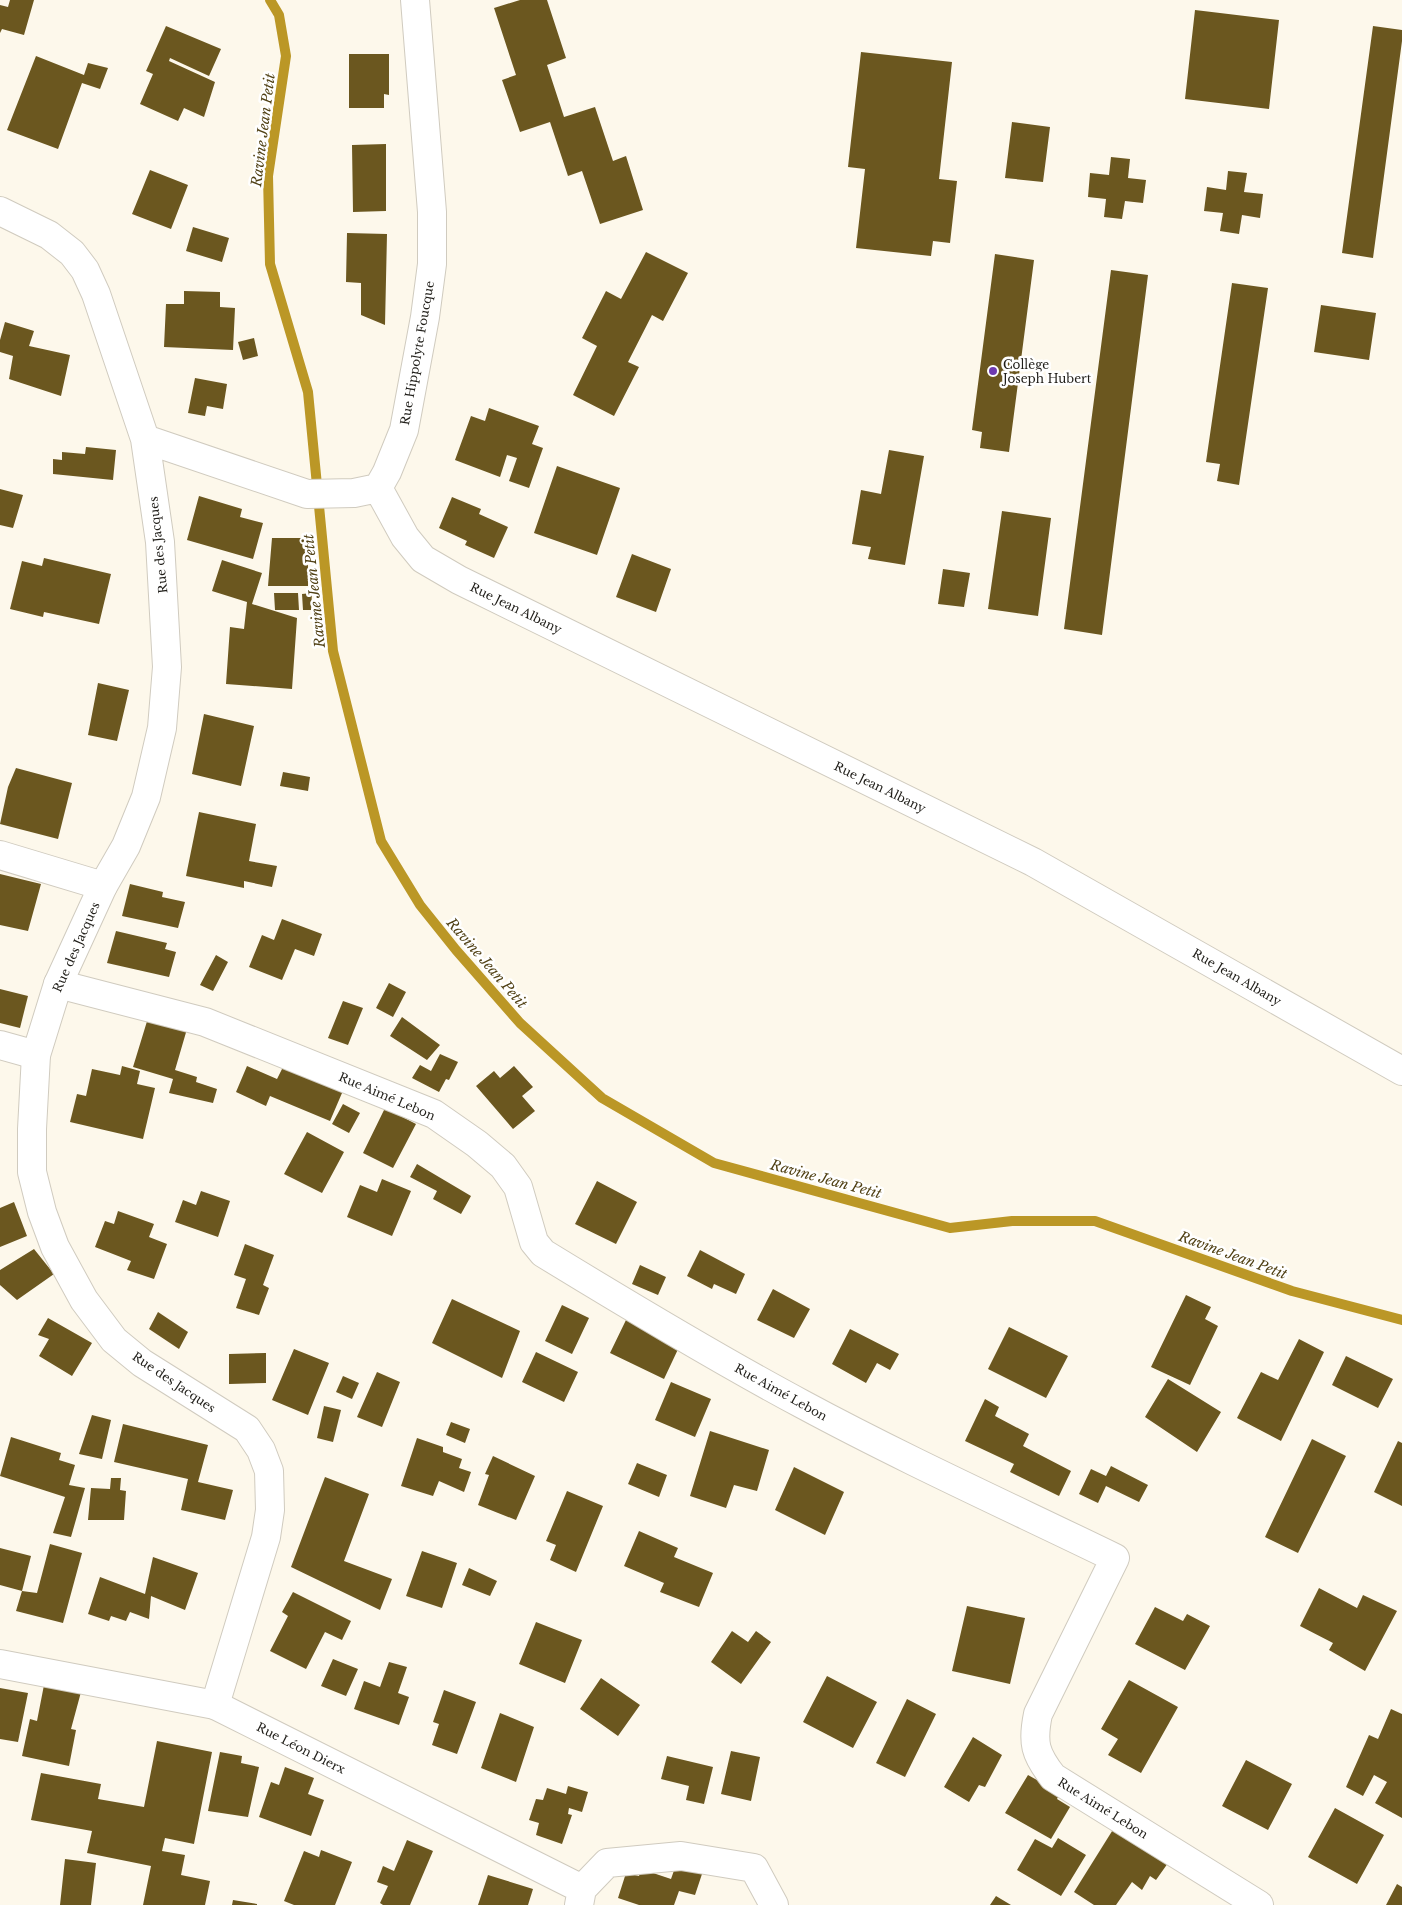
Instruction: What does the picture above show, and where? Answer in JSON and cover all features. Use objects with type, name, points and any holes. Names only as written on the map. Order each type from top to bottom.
[{"type":"street","name":"Rue Hippolyte Foucque","points":[[366,491],[387,472],[404,430],[425,317],[432,264],[432,212],[415,0]]},
{"type":"street","name":"Rue des Jacques","points":[[0,211],[49,235],[72,253],[85,270],[96,294],[144,439],[160,542],[165,604],[167,667],[162,728],[146,797],[126,846],[103,886],[58,984],[36,1055],[32,1172],[42,1212],[55,1247],[84,1300],[114,1340],[142,1363],[247,1430],[261,1450],[269,1470],[270,1510],[266,1538],[214,1705]]},
{"type":"street","points":[[144,439],[307,494],[366,491]]},
{"type":"street","name":"Rue Jean Albany","points":[[366,491],[423,559],[458,580],[1034,862],[1402,1071]]},
{"type":"street","points":[[0,855],[103,886]]},
{"type":"street","name":"Rue Aimé Lebon","points":[[58,984],[205,1022],[434,1114],[477,1144],[503,1166],[518,1186],[534,1242],[543,1254],[693,1344],[801,1404],[881,1445],[1115,1558],[1038,1714],[1034,1732],[1034,1745],[1041,1762],[1053,1777],[1259,1905]]},
{"type":"street","points":[[0,1045],[36,1055]]},
{"type":"street","name":"Rue Léon Dierx","points":[[0,1664],[214,1705],[580,1897]]},
{"type":"street","points":[[580,1897],[607,1863],[681,1856],[754,1868],[774,1905]]},
{"type":"building","points":[[10,0],[34,0],[24,35],[2,29],[0,33],[0,5],[8,7]]},
{"type":"building","points":[[520,0],[547,0],[566,58],[547,65],[564,117],[595,107],[613,161],[626,156],[643,210],[600,224],[582,171],[568,176],[550,122],[520,132],[502,80],[516,75],[494,8]]},
{"type":"building","points":[[1195,10],[1279,20],[1269,109],[1185,99]]},
{"type":"building","points":[[166,26],[221,49],[209,76],[170,58],[169,61],[215,82],[204,117],[184,108],[178,121],[140,104],[153,74],[146,71]]},
{"type":"building","points":[[1373,26],[1402,30],[1402,41],[1373,258],[1342,253]]},
{"type":"building","points":[[861,52],[952,62],[939,179],[957,181],[950,243],[933,241],[931,256],[856,248],[865,169],[848,167]]},
{"type":"building","points":[[349,54],[389,54],[389,95],[384,94],[384,108],[349,108]]},
{"type":"building","points":[[36,56],[84,75],[88,63],[108,68],[100,89],[82,83],[58,149],[7,130]]},
{"type":"building","points":[[1012,122],[1050,127],[1043,182],[1005,178]]},
{"type":"building","points":[[386,144],[386,211],[353,212],[352,145]]},
{"type":"building","points":[[1111,157],[1130,159],[1128,178],[1146,180],[1143,203],[1125,201],[1122,219],[1104,217],[1106,199],[1088,197],[1090,173],[1109,175]]},
{"type":"building","points":[[150,170],[188,185],[171,229],[132,214]]},
{"type":"building","points":[[1228,171],[1247,173],[1244,192],[1263,194],[1260,218],[1242,215],[1239,234],[1220,231],[1223,213],[1204,211],[1207,187],[1226,190]]},
{"type":"building","points":[[193,227],[229,238],[222,262],[186,251]]},
{"type":"building","points":[[347,233],[387,234],[385,325],[361,315],[361,283],[346,282]]},
{"type":"building","points":[[646,252],[688,273],[663,321],[652,315],[628,362],[639,367],[614,416],[573,395],[597,346],[582,338],[606,291],[621,299]]},
{"type":"building","points":[[995,254],[1034,260],[1009,452],[980,448],[982,432],[972,430]]},
{"type":"building","points":[[1111,270],[1148,275],[1102,635],[1064,629]]},
{"type":"building","points":[[1232,283],[1268,288],[1239,485],[1217,481],[1220,464],[1206,462]]},
{"type":"building","points":[[184,291],[220,292],[220,307],[235,308],[233,350],[164,347],[166,304],[184,304]]},
{"type":"building","points":[[1321,305],[1376,313],[1369,360],[1314,352]]},
{"type":"building","points":[[5,322],[34,331],[29,346],[70,355],[61,396],[9,379],[13,356],[0,352],[0,340]]},
{"type":"building","points":[[254,338],[258,356],[243,360],[238,342]]},
{"type":"building","points":[[195,378],[227,384],[223,409],[207,406],[205,416],[188,413]]},
{"type":"building","points":[[489,408],[539,426],[532,444],[543,448],[529,488],[509,481],[517,458],[507,455],[500,477],[455,460],[471,416],[485,421]]},
{"type":"building","points":[[86,447],[116,450],[113,480],[53,474],[53,459],[62,460],[62,452],[85,454]]},
{"type":"building","points":[[889,450],[924,456],[905,565],[868,559],[871,547],[852,544],[861,490],[881,494]]},
{"type":"building","points":[[557,466],[620,488],[597,555],[534,533]]},
{"type":"building","points":[[0,489],[23,495],[13,528],[0,525]]},
{"type":"building","points":[[199,496],[242,509],[240,517],[263,523],[253,559],[187,540]]},
{"type":"building","points":[[452,497],[481,509],[479,514],[508,527],[494,558],[465,545],[467,541],[439,528]]},
{"type":"building","points":[[1002,511],[1051,518],[1038,616],[988,609]]},
{"type":"building","points":[[272,538],[308,538],[308,586],[268,586]]},
{"type":"building","points":[[632,554],[671,569],[656,612],[616,597]]},
{"type":"building","points":[[44,558],[111,574],[99,624],[44,612],[43,617],[10,609],[22,561],[42,566]]},
{"type":"building","points":[[222,560],[262,573],[252,604],[297,618],[292,689],[226,684],[230,627],[244,629],[247,602],[212,591]]},
{"type":"building","points":[[943,569],[970,573],[964,607],[938,604]]},
{"type":"building","points":[[274,593],[298,593],[299,610],[275,610]]},
{"type":"building","points":[[312,593],[311,610],[303,610],[302,594]]},
{"type":"building","points":[[98,683],[129,690],[117,741],[88,735]]},
{"type":"building","points":[[204,714],[254,726],[241,786],[192,774]]},
{"type":"building","points":[[16,768],[72,783],[58,839],[0,824],[8,787]]},
{"type":"building","points":[[283,772],[310,777],[308,791],[280,786]]},
{"type":"building","points":[[199,812],[256,824],[249,861],[277,866],[272,887],[244,881],[244,888],[186,876]]},
{"type":"building","points":[[0,874],[41,884],[28,931],[0,925]]},
{"type":"building","points":[[130,884],[163,892],[162,897],[185,902],[178,928],[122,916]]},
{"type":"building","points":[[282,919],[322,934],[314,956],[295,949],[282,980],[249,967],[262,935],[274,940]]},
{"type":"building","points":[[116,931],[167,943],[165,949],[176,952],[169,977],[107,963]]},
{"type":"building","points":[[216,955],[228,962],[213,991],[200,985]]},
{"type":"building","points":[[389,983],[406,992],[393,1017],[376,1008]]},
{"type":"building","points":[[0,989],[28,996],[20,1028],[0,1023]]},
{"type":"building","points":[[343,1001],[363,1008],[348,1045],[328,1038]]},
{"type":"building","points":[[402,1017],[440,1045],[427,1060],[390,1036]]},
{"type":"building","points":[[148,1018],[187,1029],[175,1070],[197,1077],[196,1082],[217,1089],[213,1103],[169,1093],[173,1079],[133,1067]]},
{"type":"building","points":[[440,1054],[458,1062],[449,1080],[446,1079],[439,1092],[412,1078],[420,1065],[431,1071]]},
{"type":"building","points":[[122,1066],[140,1071],[137,1084],[155,1088],[143,1139],[70,1122],[77,1094],[86,1096],[92,1069],[120,1075]]},
{"type":"building","points":[[247,1066],[277,1079],[283,1067],[345,1086],[330,1121],[270,1096],[266,1106],[236,1092]]},
{"type":"building","points":[[514,1066],[533,1087],[522,1096],[535,1111],[513,1129],[476,1086],[494,1071],[500,1078]]},
{"type":"building","points":[[343,1104],[360,1113],[349,1133],[332,1124]]},
{"type":"building","points":[[385,1108],[416,1124],[393,1168],[363,1153]]},
{"type":"building","points":[[307,1132],[344,1152],[322,1193],[284,1174]]},
{"type":"building","points":[[417,1164],[471,1196],[461,1214],[433,1199],[437,1191],[410,1177]]},
{"type":"building","points":[[382,1179],[411,1191],[392,1236],[347,1217],[360,1185],[377,1192]]},
{"type":"building","points":[[597,1181],[637,1202],[616,1244],[575,1224]]},
{"type":"building","points":[[201,1191],[230,1201],[218,1237],[175,1222],[183,1200],[196,1205]]},
{"type":"building","points":[[14,1202],[27,1236],[0,1247],[0,1208]]},
{"type":"building","points":[[118,1211],[154,1224],[149,1237],[167,1244],[154,1279],[127,1270],[131,1261],[95,1247],[105,1221],[114,1224]]},
{"type":"building","points":[[245,1244],[274,1255],[263,1285],[269,1288],[259,1315],[236,1308],[246,1279],[234,1275]]},
{"type":"building","points":[[34,1249],[54,1274],[17,1300],[0,1285],[0,1270]]},
{"type":"building","points":[[700,1250],[745,1274],[736,1294],[714,1284],[712,1289],[687,1276]]},
{"type":"building","points":[[640,1265],[666,1277],[658,1295],[632,1284]]},
{"type":"building","points":[[773,1289],[810,1309],[794,1338],[757,1320]]},
{"type":"building","points":[[1186,1295],[1211,1307],[1205,1319],[1218,1326],[1190,1385],[1151,1367]]},
{"type":"building","points":[[452,1299],[520,1331],[502,1378],[432,1343]]},
{"type":"building","points":[[562,1305],[589,1318],[572,1354],[545,1341]]},
{"type":"building","points":[[158,1312],[188,1332],[179,1349],[149,1329]]},
{"type":"building","points":[[48,1318],[92,1343],[72,1376],[39,1356],[49,1339],[38,1335]]},
{"type":"building","points":[[626,1320],[680,1345],[664,1379],[610,1353]]},
{"type":"building","points":[[1009,1327],[1068,1356],[1046,1398],[988,1369]]},
{"type":"building","points":[[850,1329],[899,1354],[890,1370],[877,1363],[866,1383],[832,1364]]},
{"type":"building","points":[[1299,1339],[1324,1352],[1281,1441],[1237,1418],[1261,1372],[1278,1380]]},
{"type":"building","points":[[294,1349],[329,1363],[308,1415],[272,1400]]},
{"type":"building","points":[[536,1352],[578,1372],[564,1402],[522,1382]]},
{"type":"building","points":[[266,1353],[266,1383],[229,1384],[229,1354]]},
{"type":"building","points":[[1346,1356],[1393,1379],[1378,1408],[1332,1385]]},
{"type":"building","points":[[377,1372],[400,1382],[382,1427],[357,1417]]},
{"type":"building","points":[[343,1376],[359,1383],[352,1399],[336,1392]]},
{"type":"building","points":[[1168,1379],[1221,1412],[1197,1452],[1145,1417]]},
{"type":"building","points":[[671,1382],[711,1399],[695,1437],[655,1420]]},
{"type":"building","points":[[985,1399],[999,1407],[995,1416],[1029,1434],[1023,1446],[1071,1471],[1059,1496],[1010,1472],[1014,1464],[965,1441]]},
{"type":"building","points":[[324,1406],[341,1410],[333,1442],[317,1438]]},
{"type":"building","points":[[92,1415],[111,1420],[102,1459],[79,1454]]},
{"type":"building","points":[[451,1422],[470,1429],[465,1443],[446,1435]]},
{"type":"building","points":[[123,1424],[208,1445],[198,1482],[233,1490],[225,1520],[181,1510],[188,1479],[114,1462]]},
{"type":"building","points":[[710,1431],[769,1450],[757,1491],[734,1485],[726,1508],[690,1496]]},
{"type":"building","points":[[11,1437],[61,1453],[59,1460],[75,1465],[69,1485],[85,1488],[71,1537],[53,1533],[65,1497],[0,1476]]},
{"type":"building","points":[[417,1438],[443,1447],[443,1452],[462,1459],[459,1468],[471,1472],[464,1492],[439,1481],[433,1496],[401,1486]]},
{"type":"building","points":[[1312,1439],[1346,1456],[1298,1553],[1265,1537]]},
{"type":"building","points":[[1398,1441],[1402,1443],[1402,1506],[1374,1492]]},
{"type":"building","points":[[493,1456],[535,1476],[516,1520],[478,1505],[489,1475],[485,1474]]},
{"type":"building","points":[[637,1463],[667,1475],[659,1497],[628,1484]]},
{"type":"building","points":[[1111,1466],[1148,1485],[1139,1502],[1106,1486],[1098,1503],[1079,1494],[1091,1469],[1106,1476]]},
{"type":"building","points":[[794,1467],[844,1492],[825,1535],[775,1510]]},
{"type":"building","points":[[325,1477],[369,1494],[344,1561],[392,1579],[380,1610],[291,1567]]},
{"type":"building","points":[[111,1478],[121,1478],[120,1490],[126,1491],[124,1520],[88,1520],[91,1488],[110,1489]]},
{"type":"building","points":[[567,1491],[603,1506],[576,1572],[550,1560],[556,1545],[546,1541]]},
{"type":"building","points":[[639,1531],[678,1548],[674,1557],[713,1573],[699,1607],[660,1592],[664,1583],[624,1566]]},
{"type":"building","points":[[50,1544],[82,1553],[63,1623],[16,1611],[22,1591],[37,1593]]},
{"type":"building","points":[[0,1548],[31,1556],[22,1591],[0,1585]]},
{"type":"building","points":[[422,1551],[457,1563],[442,1608],[406,1596]]},
{"type":"building","points":[[153,1557],[198,1573],[185,1610],[151,1596],[149,1619],[130,1612],[126,1621],[111,1616],[109,1621],[88,1614],[100,1577],[145,1594]]},
{"type":"building","points":[[469,1568],[497,1581],[490,1596],[462,1585]]},
{"type":"building","points":[[1319,1588],[1357,1608],[1363,1595],[1397,1611],[1365,1671],[1329,1650],[1333,1643],[1300,1626]]},
{"type":"building","points":[[293,1592],[351,1621],[342,1640],[325,1632],[306,1669],[270,1651],[288,1616],[282,1612]]},
{"type":"building","points":[[967,1606],[1025,1618],[1010,1684],[952,1671]]},
{"type":"building","points":[[1155,1607],[1183,1621],[1187,1614],[1210,1626],[1185,1670],[1135,1644]]},
{"type":"building","points":[[536,1622],[582,1640],[565,1683],[519,1664]]},
{"type":"building","points":[[732,1631],[748,1642],[756,1631],[771,1642],[741,1684],[711,1662]]},
{"type":"building","points":[[333,1659],[358,1669],[346,1696],[321,1686]]},
{"type":"building","points":[[389,1662],[407,1667],[398,1693],[409,1697],[399,1725],[354,1709],[364,1681],[380,1687]]},
{"type":"building","points":[[827,1676],[877,1702],[853,1748],[803,1722]]},
{"type":"building","points":[[601,1678],[640,1705],[618,1736],[580,1709]]},
{"type":"building","points":[[1129,1680],[1178,1707],[1141,1773],[1108,1755],[1118,1739],[1101,1729]]},
{"type":"building","points":[[44,1685],[81,1692],[71,1729],[76,1730],[69,1766],[22,1756],[30,1719],[37,1721]]},
{"type":"building","points":[[0,1688],[28,1693],[18,1742],[0,1739]]},
{"type":"building","points":[[444,1690],[476,1702],[457,1754],[432,1745],[439,1724],[433,1722]]},
{"type":"building","points":[[907,1699],[936,1714],[905,1777],[876,1763]]},
{"type":"building","points":[[1391,1709],[1402,1714],[1402,1818],[1375,1803],[1387,1782],[1374,1775],[1363,1796],[1346,1787],[1369,1735],[1378,1739]]},
{"type":"building","points":[[500,1713],[534,1727],[516,1782],[481,1768]]},
{"type":"building","points":[[973,1737],[1002,1755],[985,1787],[979,1785],[969,1802],[944,1787]]},
{"type":"building","points":[[157,1741],[212,1752],[194,1844],[165,1838],[162,1851],[185,1855],[181,1875],[210,1881],[205,1905],[143,1905],[151,1866],[87,1853],[92,1831],[31,1820],[41,1773],[101,1784],[98,1799],[144,1807]]},
{"type":"building","points":[[731,1751],[760,1757],[751,1801],[721,1794]]},
{"type":"building","points":[[220,1752],[242,1756],[241,1763],[259,1767],[248,1817],[208,1811]]},
{"type":"building","points":[[667,1756],[713,1767],[704,1804],[686,1800],[689,1786],[661,1779]]},
{"type":"building","points":[[1246,1760],[1292,1784],[1268,1830],[1222,1806]]},
{"type":"building","points":[[285,1767],[314,1778],[308,1794],[324,1800],[311,1836],[259,1817],[271,1782],[279,1785]]},
{"type":"building","points":[[1028,1775],[1060,1793],[1057,1799],[1070,1807],[1051,1839],[1005,1813]]},
{"type":"building","points":[[568,1786],[588,1792],[582,1812],[569,1808],[568,1814],[572,1815],[562,1844],[536,1835],[539,1823],[529,1820],[536,1799],[543,1800],[547,1788],[566,1794]]},
{"type":"building","points":[[1335,1808],[1384,1835],[1357,1884],[1308,1857]]},
{"type":"building","points":[[1114,1828],[1168,1863],[1156,1880],[1150,1876],[1142,1890],[1132,1882],[1116,1905],[1094,1905],[1074,1892]]},
{"type":"building","points":[[1058,1838],[1086,1855],[1061,1896],[1017,1870],[1035,1839],[1052,1848]]},
{"type":"building","points":[[407,1840],[433,1851],[410,1905],[383,1905],[380,1903],[388,1886],[377,1882],[383,1866],[394,1871]]},
{"type":"building","points":[[321,1850],[352,1862],[335,1905],[294,1905],[284,1901],[304,1851],[319,1857]]},
{"type":"building","points":[[65,1859],[96,1863],[91,1905],[60,1905]]},
{"type":"building","points":[[677,1862],[703,1871],[695,1895],[679,1891],[674,1905],[639,1905],[618,1898],[626,1873],[639,1876],[641,1869],[671,1879]]},
{"type":"building","points":[[488,1875],[533,1889],[528,1905],[478,1905]]},
{"type":"building","points":[[1397,1884],[1402,1887],[1402,1905],[1386,1905]]},
{"type":"building","points":[[996,1896],[1011,1905],[990,1905]]},
{"type":"building","points":[[233,1900],[257,1904],[257,1905],[232,1905]]},
{"type":"waterway","name":"Ravine Jean Petit","points":[[270,0],[279,15],[286,56],[268,176],[270,264],[308,392],[333,651],[381,841],[420,905],[456,950],[520,1023],[602,1098],[714,1163],[950,1228],[1012,1221],[1095,1221],[1292,1291],[1402,1320]]},
{"type":"place","name":"Collège Joseph Hubert","points":[[993,371]]}]
